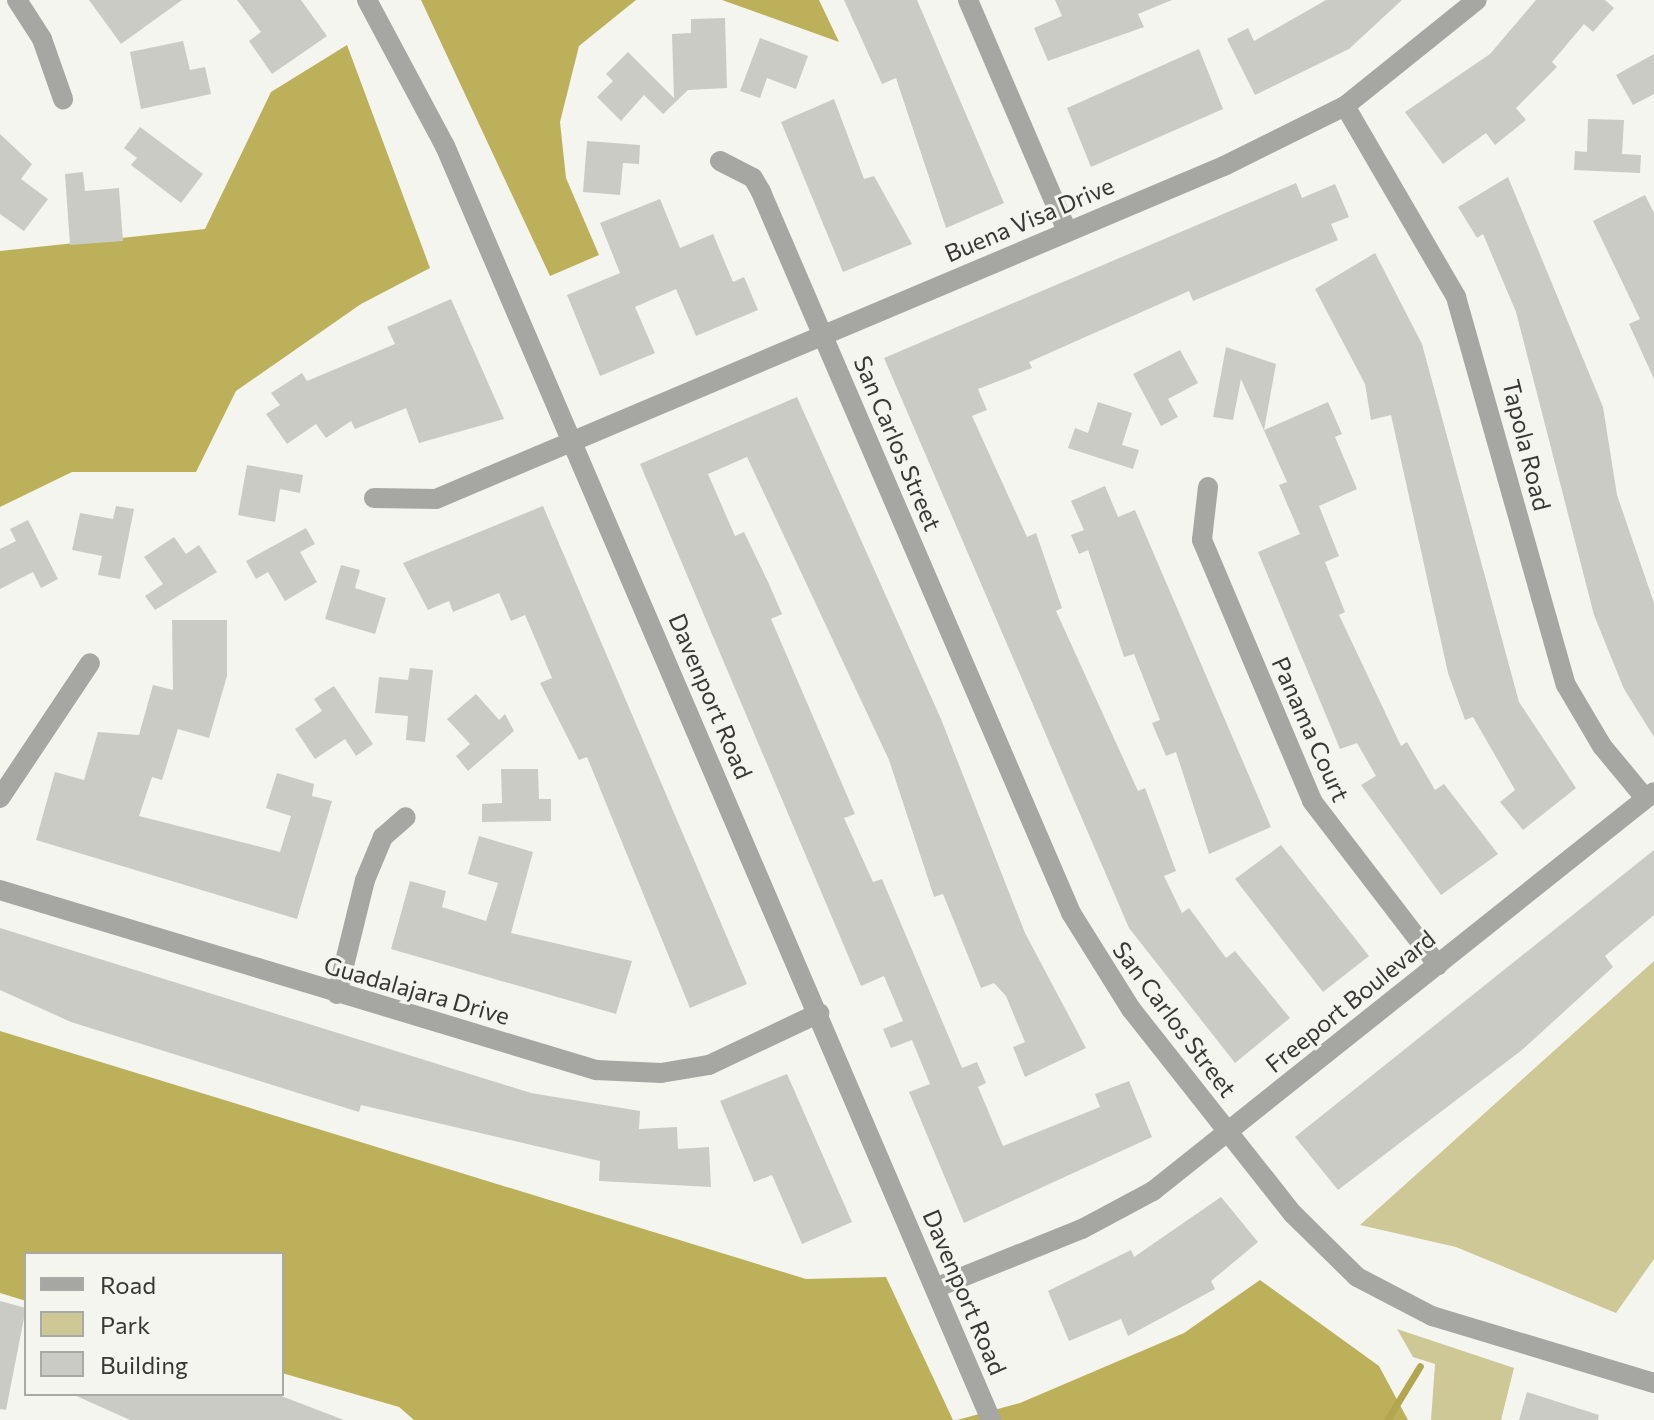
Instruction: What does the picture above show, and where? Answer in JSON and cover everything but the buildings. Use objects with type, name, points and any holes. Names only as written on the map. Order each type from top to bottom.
[{"type":"street","points":[[17,0],[42,39],[63,99]]},
{"type":"street","name":"Davenport Road","points":[[367,0],[420,92],[819,1013],[991,1420]]},
{"type":"street","points":[[968,0],[1067,231]]},
{"type":"street","name":"Buena Visa Drive","points":[[374,498],[436,499],[1067,231],[1345,106],[1477,0]]},
{"type":"street","name":"Tapola Road","points":[[1345,106],[1456,297],[1566,685],[1602,746],[1650,795]]},
{"type":"street","name":"San Carlos Street","points":[[720,161],[753,178],[761,192],[1071,913],[1114,986],[1228,1132],[1333,1258],[1385,1295],[1432,1316],[1654,1383]]},
{"type":"street","name":"Panama Court","points":[[1208,487],[1202,540],[1312,801],[1438,965]]},
{"type":"street","points":[[0,798],[90,663]]},
{"type":"street","name":"Freeport Boulevard","points":[[935,1288],[1117,1211],[1228,1132],[1650,795]]},
{"type":"street","points":[[337,994],[365,880],[383,837],[406,817]]},
{"type":"street","name":"Guadalajara Drive","points":[[0,890],[596,1070],[661,1073],[709,1065],[819,1013]]},
{"type":"green space","points":[[1654,961],[1654,1259],[1616,1313],[1456,1247],[1360,1225]]},
{"type":"green space","points":[[1397,1329],[1514,1368],[1501,1420],[1431,1420],[1435,1364],[1413,1357]]},
{"type":"shaded area","points":[[421,0],[636,0],[579,46],[560,122],[566,178],[599,255],[550,276]]},
{"type":"shaded area","points":[[722,0],[819,0],[839,42]]},
{"type":"shaded area","points":[[347,45],[430,268],[361,304],[236,391],[196,472],[72,472],[0,507],[0,251],[205,229],[271,92]]},
{"type":"shaded area","points":[[0,1031],[806,1279],[886,1277],[953,1420],[414,1420],[399,1407],[284,1374],[284,1252],[24,1252],[24,1300],[0,1293]]},
{"type":"shaded area","points":[[1260,1280],[1379,1366],[1408,1420],[957,1420],[1020,1403],[1184,1333]]},
{"type":"waterway","points":[[1387,1420],[1420,1366]]}]
